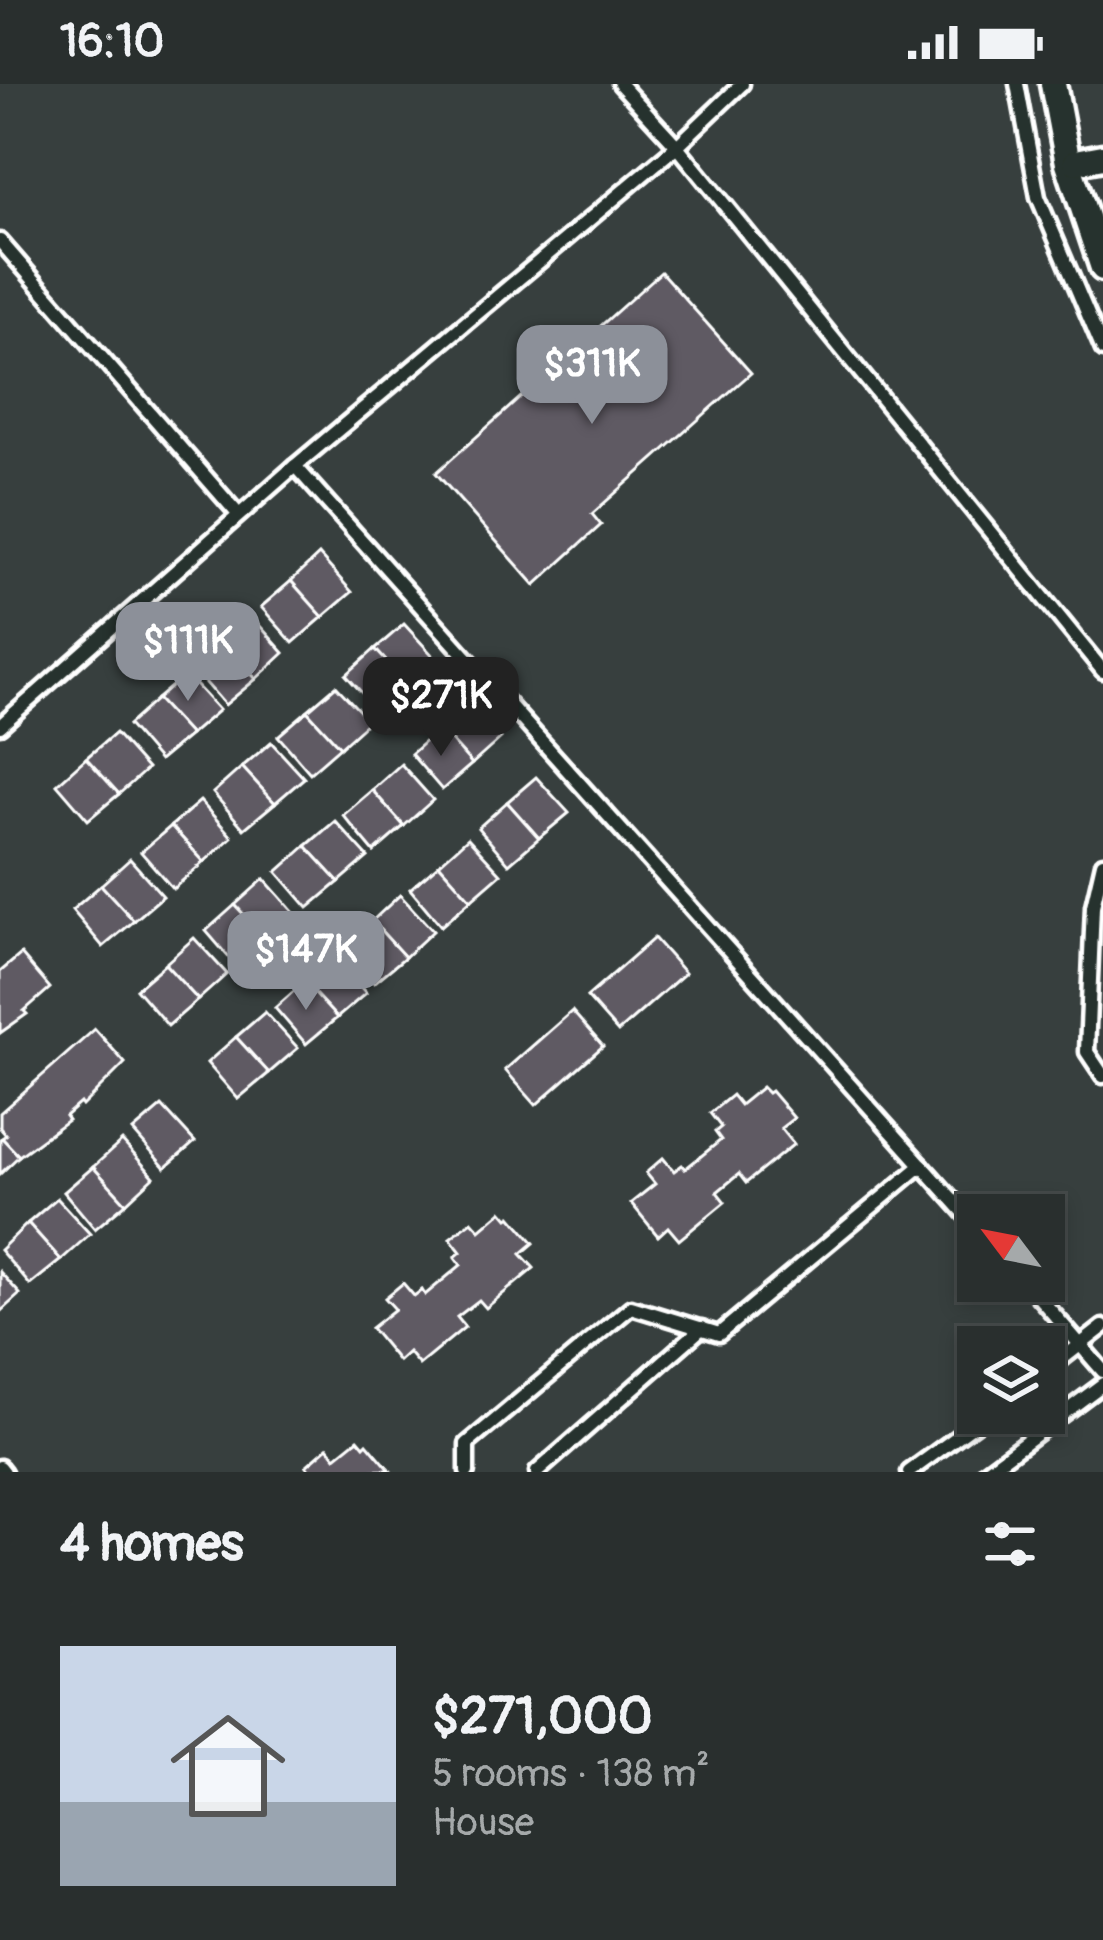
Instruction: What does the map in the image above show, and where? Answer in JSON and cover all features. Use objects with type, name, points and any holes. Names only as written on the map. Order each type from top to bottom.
[{"type":"street","points":[[1054,84],[1068,163],[1103,266]]},
{"type":"street","points":[[1076,162],[1103,157]]},
{"type":"lane","points":[[620,84],[677,146],[1103,671]]},
{"type":"lane","points":[[0,726],[238,514],[677,146],[742,84]]},
{"type":"lane","points":[[1016,84],[1038,197],[1103,350]]},
{"type":"lane","points":[[0,241],[238,514]]},
{"type":"lane","points":[[295,466],[957,1205]]},
{"type":"lane","points":[[1103,863],[1094,906],[1088,1052],[1103,1076]]},
{"type":"lane","points":[[467,1472],[467,1444],[631,1306],[719,1334],[922,1166]]},
{"type":"lane","points":[[1044,1302],[1103,1371]]},
{"type":"lane","points":[[1065,1358],[1103,1327]]},
{"type":"lane","points":[[537,1472],[702,1328]]},
{"type":"lane","points":[[985,1472],[1103,1384]]},
{"type":"lane","points":[[909,1472],[961,1434]]},
{"type":"building","points":[[661,272],[751,373],[592,514],[601,525],[535,585],[436,473]]},
{"type":"building","points":[[319,555],[352,592],[323,617],[291,581]]},
{"type":"building","points":[[291,581],[323,617],[293,643],[261,607]]},
{"type":"building","points":[[252,617],[284,653],[256,679],[222,643]]},
{"type":"building","points":[[404,624],[437,660],[408,685],[375,649]]},
{"type":"building","points":[[222,643],[256,679],[225,705],[193,668]]},
{"type":"building","points":[[375,649],[408,685],[378,711],[346,675]]},
{"type":"building","points":[[186,674],[219,710],[190,735],[157,699]]},
{"type":"building","points":[[336,686],[369,721],[340,747],[307,711]]},
{"type":"building","points":[[157,699],[190,735],[159,761],[128,725]]},
{"type":"building","points":[[468,703],[501,738],[472,764],[440,728]]},
{"type":"building","points":[[307,711],[340,747],[310,773],[278,736]]},
{"type":"building","points":[[440,728],[472,764],[442,790],[411,754]]},
{"type":"building","points":[[115,733],[147,769],[119,794],[86,758]]},
{"type":"building","points":[[271,742],[304,778],[275,803],[242,767]]},
{"type":"building","points":[[86,758],[119,794],[88,820],[57,784]]},
{"type":"building","points":[[401,764],[433,800],[404,826],[372,790]]},
{"type":"building","points":[[242,767],[275,803],[244,829],[213,793]]},
{"type":"building","points":[[536,777],[569,813],[539,838],[507,802]]},
{"type":"building","points":[[372,790],[404,826],[374,852],[343,815]]},
{"type":"building","points":[[200,801],[232,837],[204,862],[171,826]]},
{"type":"building","points":[[507,802],[539,838],[509,864],[478,828]]},
{"type":"building","points":[[335,821],[368,857],[339,882],[306,846]]},
{"type":"building","points":[[171,826],[204,862],[173,889],[141,852]]},
{"type":"building","points":[[468,838],[501,874],[471,900],[439,864]]},
{"type":"building","points":[[306,846],[339,882],[308,908],[277,872]]},
{"type":"building","points":[[130,859],[163,896],[134,921],[101,885]]},
{"type":"building","points":[[439,864],[471,900],[441,926],[410,889]]},
{"type":"building","points":[[264,879],[297,916],[268,941],[235,905]]},
{"type":"building","points":[[101,885],[134,921],[103,947],[72,910]]},
{"type":"building","points":[[400,895],[433,931],[405,957],[372,921]]},
{"type":"building","points":[[235,905],[268,941],[237,967],[206,931]]},
{"type":"building","points":[[372,921],[405,957],[374,983],[343,946]]},
{"type":"building","points":[[194,938],[227,974],[198,1000],[165,964]]},
{"type":"building","points":[[654,938],[685,973],[618,1032],[587,997]]},
{"type":"building","points":[[21,954],[50,988],[24,1011],[27,1014],[0,1033],[0,972]]},
{"type":"building","points":[[333,957],[366,993],[337,1018],[304,982]]},
{"type":"building","points":[[165,964],[198,1000],[168,1026],[136,989]]},
{"type":"building","points":[[304,982],[337,1018],[306,1044],[275,1008]]},
{"type":"building","points":[[572,1011],[603,1046],[536,1105],[505,1070]]},
{"type":"building","points":[[265,1012],[298,1048],[269,1073],[236,1037]]},
{"type":"building","points":[[95,1029],[125,1063],[82,1106],[65,1116],[68,1120],[19,1156],[2,1138],[6,1135],[0,1128],[0,1113]]},
{"type":"building","points":[[236,1037],[269,1073],[238,1099],[207,1063]]},
{"type":"building","points":[[762,1087],[794,1118],[781,1128],[794,1144],[746,1183],[739,1174],[717,1192],[725,1202],[679,1240],[668,1227],[658,1236],[631,1203],[655,1184],[646,1173],[663,1158],[674,1171],[682,1165],[685,1169],[721,1140],[715,1132],[721,1127],[710,1113],[732,1095],[740,1105]]},
{"type":"building","points":[[162,1106],[195,1142],[165,1168],[133,1131]]},
{"type":"building","points":[[0,1139],[19,1156],[0,1174]]},
{"type":"building","points":[[122,1141],[154,1177],[126,1203],[93,1167]]},
{"type":"building","points":[[93,1167],[126,1203],[95,1229],[64,1192]]},
{"type":"building","points":[[57,1198],[90,1234],[61,1260],[28,1223]]},
{"type":"building","points":[[502,1211],[534,1243],[521,1254],[534,1268],[486,1308],[479,1300],[457,1317],[465,1327],[419,1365],[408,1352],[398,1361],[371,1328],[395,1309],[385,1298],[403,1283],[414,1296],[422,1290],[425,1295],[461,1265],[455,1257],[461,1252],[450,1238],[472,1221],[480,1230]]},
{"type":"building","points":[[28,1223],[61,1260],[30,1285],[0,1250]]},
{"type":"building","points":[[0,1272],[20,1294],[0,1312]]},
{"type":"building","points":[[358,1439],[390,1470],[311,1472],[306,1466],[328,1447],[336,1457]]}]
